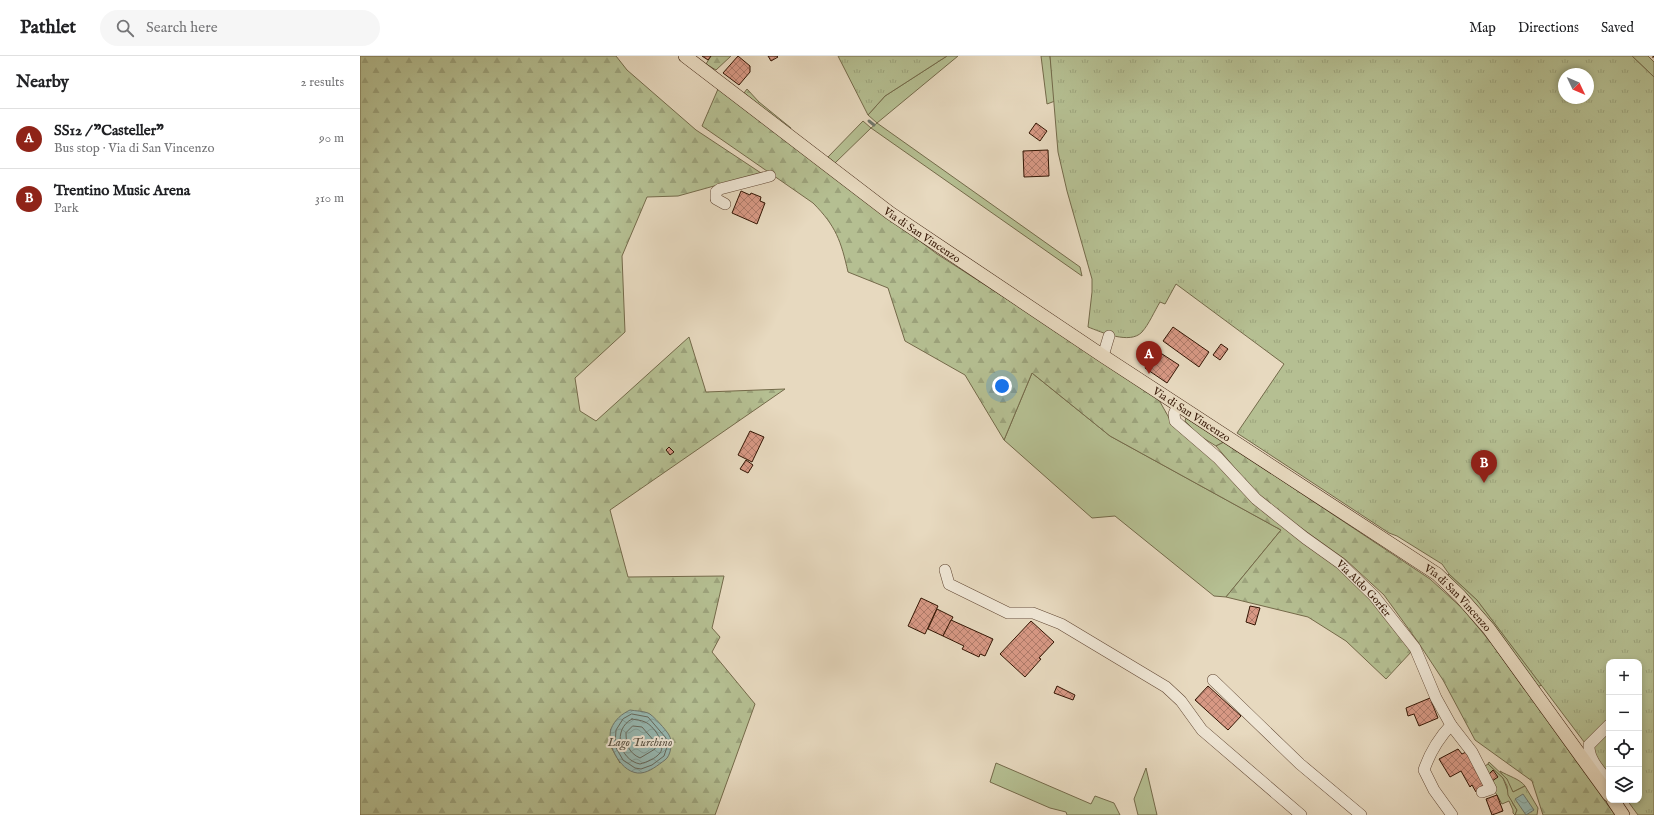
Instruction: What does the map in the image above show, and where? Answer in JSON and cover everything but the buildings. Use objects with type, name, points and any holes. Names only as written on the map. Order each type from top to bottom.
[{"type":"main road","name":"Via di San Vincenzo","points":[[685,56],[890,213],[1322,501],[1414,558],[1449,585],[1489,629],[1606,791]]},
{"type":"main road","points":[[1615,803],[1624,815]]},
{"type":"street","points":[[725,204],[716,199],[716,192],[720,189],[770,176]]},
{"type":"street","points":[[1103,356],[1109,336]]},
{"type":"street","name":"Via Aldo Gorfer","points":[[1178,405],[1174,414],[1175,421],[1218,458],[1256,499],[1340,562],[1374,596],[1415,648],[1436,698],[1450,725]]},
{"type":"street","points":[[945,570],[950,584],[1008,614],[1033,613],[1061,624],[1166,687],[1181,701],[1202,730],[1301,815]]},
{"type":"street","points":[[1213,680],[1300,764],[1361,815]]},
{"type":"street","points":[[1452,815],[1434,790],[1424,770],[1429,754],[1437,740],[1450,725],[1472,752],[1491,789],[1482,792]]},
{"type":"street","points":[[1606,728],[1589,745],[1588,750],[1592,759],[1606,778]]},
{"type":"street","points":[[1622,803],[1624,815]]},
{"type":"green space","points":[[360,56],[616,56],[627,70],[696,130],[761,173],[678,196],[647,197],[622,256],[625,332],[575,378],[580,411],[596,421],[689,337],[706,392],[785,389],[610,510],[628,577],[724,576],[712,628],[720,637],[712,652],[755,704],[715,815],[360,815]],"holes":[[[611,729],[620,763],[611,747]]]},
{"type":"green space","points":[[711,56],[731,56],[716,70],[706,64]]},
{"type":"green space","points":[[838,56],[947,56],[885,96],[868,115]]},
{"type":"green space","points":[[947,56],[958,56],[877,123],[868,115],[885,96]]},
{"type":"green space","points":[[1041,56],[1050,56],[1055,101],[1047,104]]},
{"type":"green space","points":[[1050,56],[1632,56],[1654,77],[1654,815],[1638,815],[1629,803],[1642,803],[1642,659],[1606,659],[1606,771],[1477,600],[1449,574],[1442,564],[1397,536],[1389,533],[1237,433],[1284,364],[1176,284],[1165,304],[1160,302],[1145,329],[1137,336],[1115,336],[1088,327],[1092,279],[1067,191],[1058,152]]},
{"type":"green space","points":[[1632,56],[1648,56],[1654,62],[1654,77]]},
{"type":"green space","points":[[718,89],[937,254],[1086,350],[1159,400],[1173,425],[1340,566],[1372,598],[1412,651],[1386,679],[1346,641],[1308,617],[1226,597],[1281,530],[1110,436],[1032,373],[1004,440],[965,375],[905,341],[888,288],[848,272],[840,243],[832,227],[821,211],[813,203],[702,126]]},
{"type":"green space","points":[[747,89],[759,102],[791,128],[790,130],[744,93]]},
{"type":"green space","points":[[863,121],[871,128],[835,163],[828,157]]},
{"type":"green space","points":[[877,123],[1080,267],[1082,276],[871,128]]},
{"type":"green space","points":[[1032,373],[1110,436],[1281,530],[1226,597],[1214,596],[1115,516],[1092,518],[1004,440]]},
{"type":"green space","points":[[1186,418],[1224,442],[1216,446],[1200,436],[1185,421]]},
{"type":"green space","points":[[1224,442],[1430,579],[1463,609],[1492,644],[1615,815],[1543,815],[1532,781],[1475,740],[1443,680],[1384,595],[1346,560],[1290,520],[1257,494],[1216,446]]},
{"type":"green space","points":[[1449,574],[1477,600],[1542,685],[1537,687],[1446,577]]},
{"type":"green space","points":[[1489,762],[1507,779],[1513,792],[1525,786],[1538,808],[1537,815],[1515,815],[1517,810],[1508,795],[1507,786],[1503,778],[1488,764]]},
{"type":"green space","points":[[996,763],[1091,804],[1095,796],[1114,803],[1120,815],[1067,815],[1066,812],[1050,808],[990,782]]},
{"type":"green space","points":[[1488,764],[1503,778],[1513,804],[1517,810],[1515,815],[1509,801],[1502,804],[1483,771],[1485,766]]},
{"type":"green space","points":[[1146,768],[1157,815],[1138,815],[1134,799]]},
{"type":"green space","points":[[1500,771],[1517,779],[1525,786],[1513,792]]},
{"type":"water","name":"Lago Turchino","points":[[630,710],[650,714],[668,733],[671,741],[671,748],[667,758],[654,768],[641,773],[634,772],[622,764],[617,758],[611,743],[610,736],[613,725],[619,717]]},
{"type":"water","points":[[1523,794],[1534,810],[1526,815],[1515,799]]},
{"type":"waterway","points":[[869,121],[874,125]]},
{"type":"place","name":"SS12 / \"Casteller\"","points":[[1149,374]]},
{"type":"place","name":"Trentino Music Arena","points":[[1484,483]]}]
